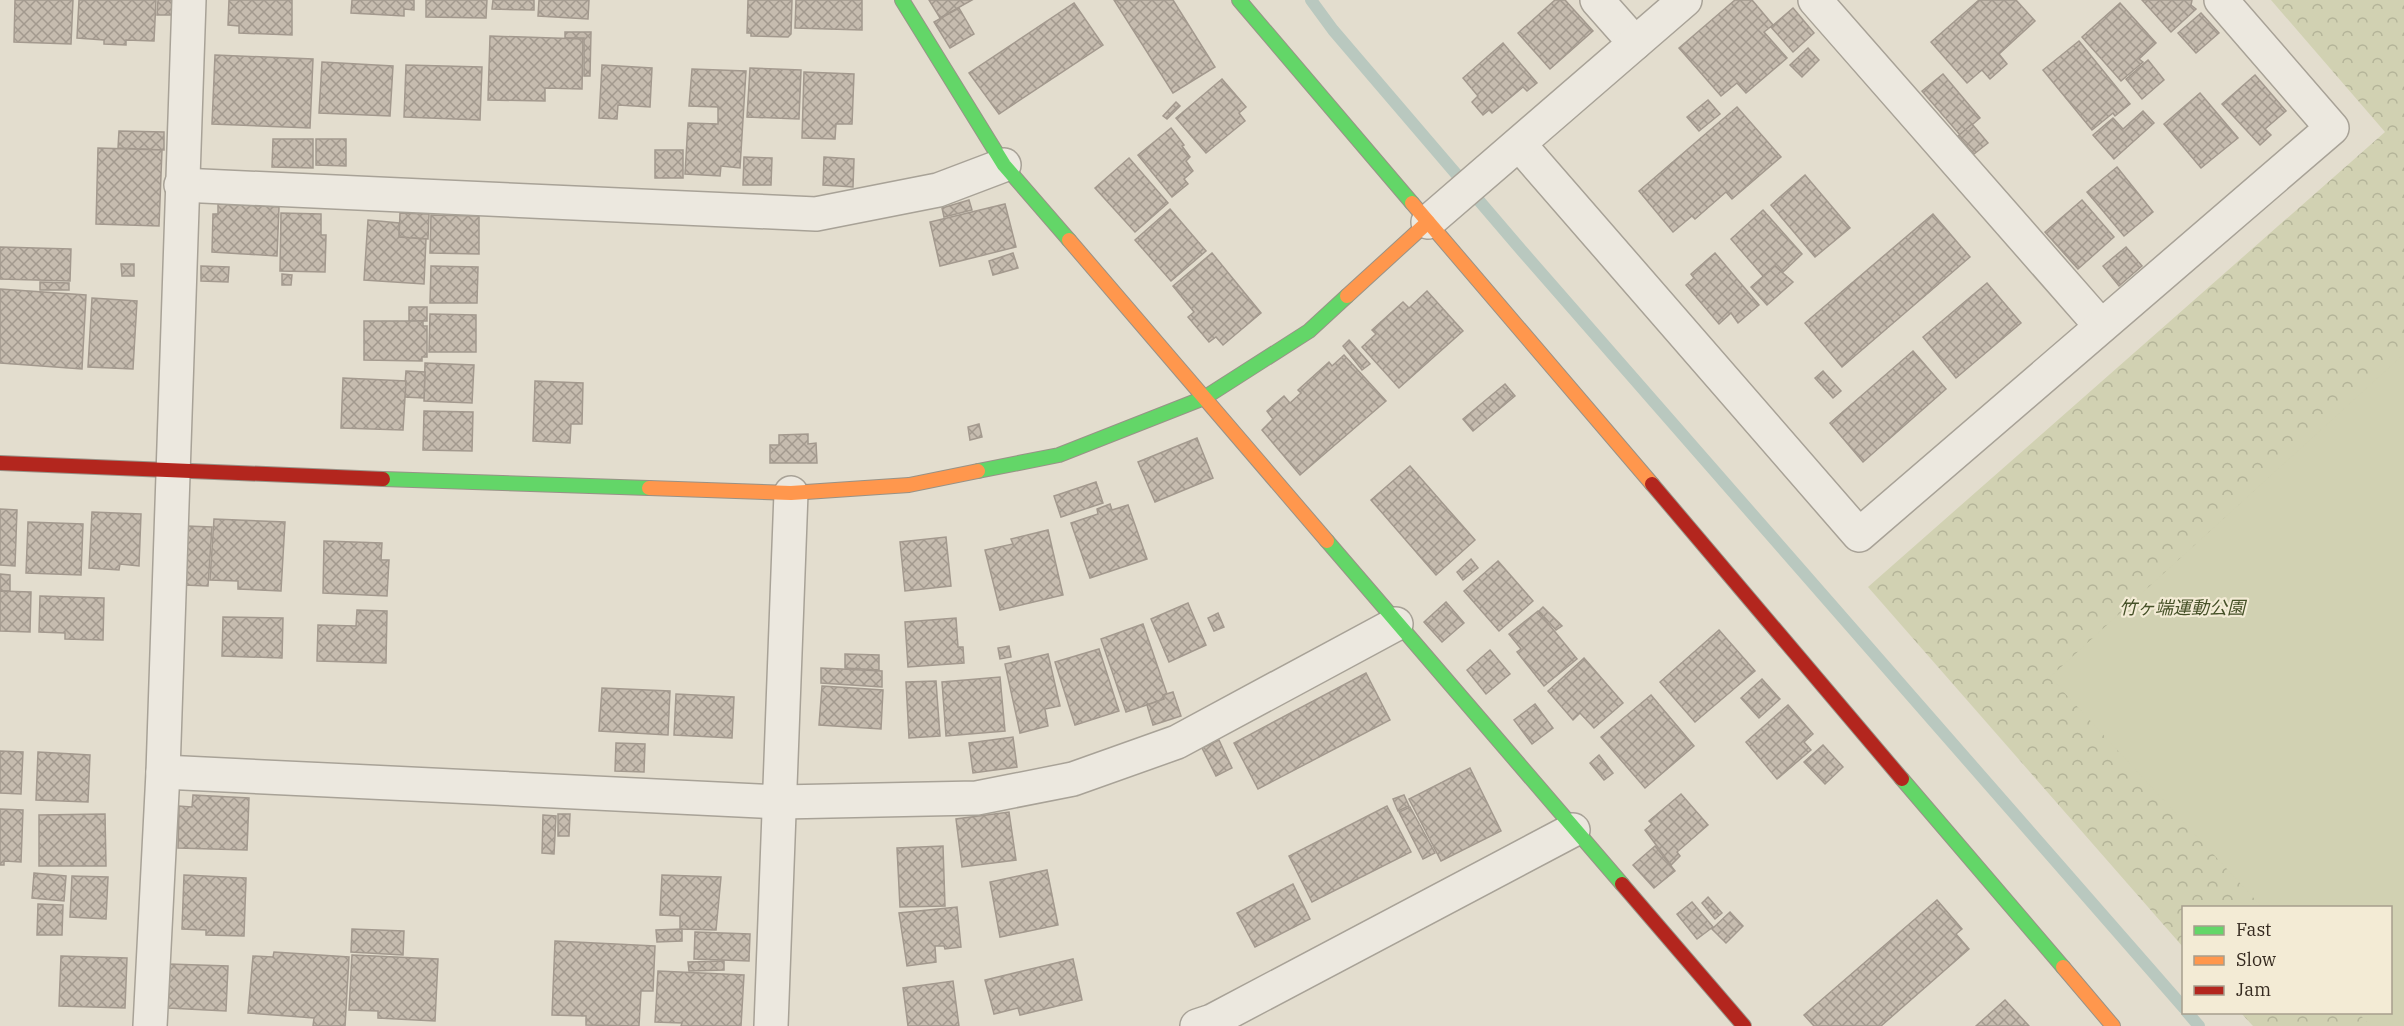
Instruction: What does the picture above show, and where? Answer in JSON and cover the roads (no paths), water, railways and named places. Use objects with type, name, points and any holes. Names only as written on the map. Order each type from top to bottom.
[{"type":"street","points":[[150,1026],[163,772],[171,472],[189,0]]},
{"type":"street","points":[[903,0],[1004,165],[1573,830],[1744,1026]]},
{"type":"street","points":[[1239,0],[1440,212],[2113,1026]]},
{"type":"street","points":[[1598,0],[1635,43]]},
{"type":"street","points":[[0,463],[171,472],[791,493],[909,485],[1059,455],[1204,398],[1309,331],[1440,212],[1685,0]]},
{"type":"street","points":[[1815,0],[2102,326]]},
{"type":"street","points":[[1519,144],[1858,535],[2332,128],[2221,0]]},
{"type":"street","points":[[181,185],[816,214],[938,190],[1004,165]]},
{"type":"street","points":[[771,1026],[791,493]]},
{"type":"street","points":[[163,772],[781,802],[977,798],[1073,778],[1177,741],[1396,624]]},
{"type":"street","points":[[1197,1026],[1212,1021],[1573,830]]},
{"type":"waterway","points":[[1311,0],[1333,30],[1523,252],[2182,1006]]},
{"type":"waterway","points":[[2189,1014],[2199,1026]]},
{"type":"park label","name":"竹ヶ端運動公園","points":[[2182,607]]}]
